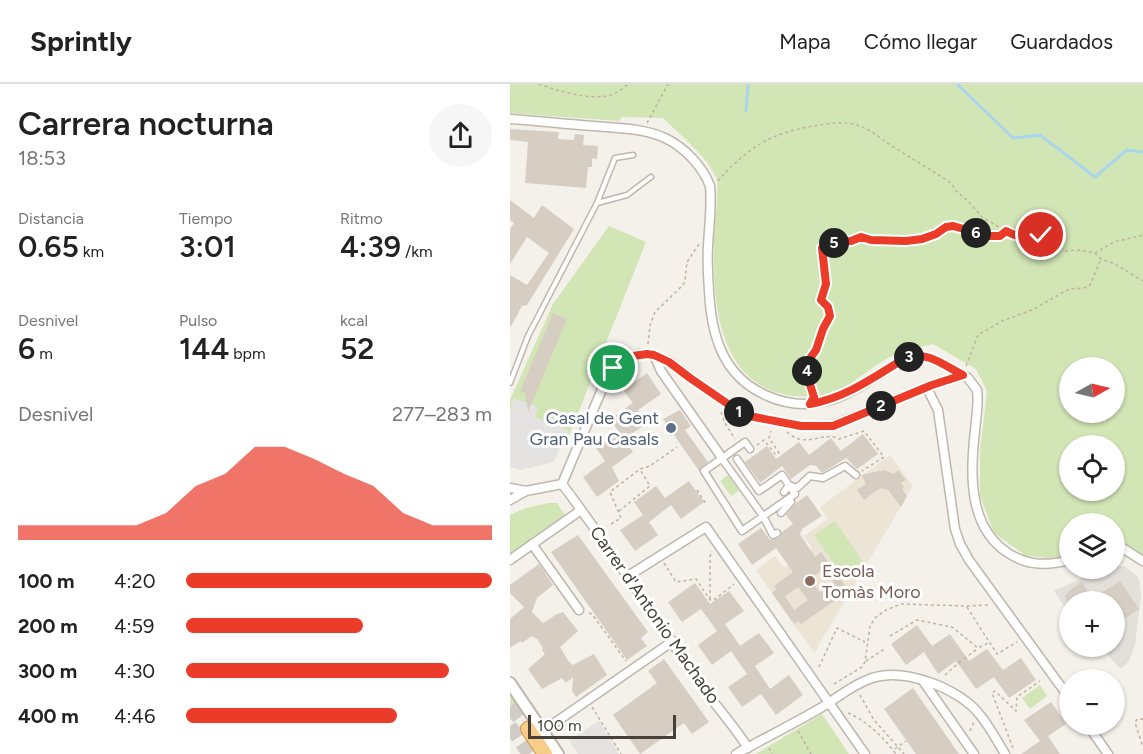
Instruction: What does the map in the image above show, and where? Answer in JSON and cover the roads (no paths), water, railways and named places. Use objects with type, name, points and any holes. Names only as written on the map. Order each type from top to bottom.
[{"type":"highway","points":[[528,729],[545,754]]},
{"type":"street","points":[[510,119],[642,132],[666,139],[680,147],[701,169],[710,186],[709,285],[720,350],[733,368],[757,392],[786,402],[810,404],[826,401],[843,395],[914,355],[927,356],[963,375],[977,390],[973,485],[979,513],[990,537],[1011,555],[1034,564],[1049,565],[1059,563]]},
{"type":"street","points":[[510,488],[526,490],[561,484],[608,375],[619,362],[639,354],[654,355],[669,362],[744,415],[801,426],[833,426],[963,375]]},
{"type":"street","points":[[654,355],[661,371],[764,516],[773,535],[777,533]]},
{"type":"street","points":[[927,388],[938,410],[953,522],[960,544],[969,560],[1059,684]]},
{"type":"street","points":[[737,459],[759,491],[782,475],[795,494],[742,531],[704,471],[721,456],[745,442],[753,447]]},
{"type":"street","points":[[789,485],[797,488],[810,476],[823,478],[845,466],[856,475]]},
{"type":"street","name":"Carrer d'Antonio Machado","points":[[561,484],[748,748]]},
{"type":"street","points":[[784,492],[789,485]]},
{"type":"street","points":[[510,500],[526,490]]},
{"type":"street","points":[[781,513],[791,502],[789,499]]},
{"type":"street","points":[[510,560],[581,510]]},
{"type":"street","points":[[628,576],[706,527],[865,754]]},
{"type":"street","points":[[532,544],[579,610]]},
{"type":"street","points":[[1125,552],[1136,555],[1143,561]]},
{"type":"street","points":[[543,731],[673,641]]},
{"type":"street","points":[[736,754],[829,702],[831,703],[851,687],[874,677],[897,676],[941,687],[968,703],[980,715],[1005,754]]},
{"type":"street","points":[[922,681],[974,754]]},
{"type":"street","points":[[510,683],[558,754]]},
{"type":"street","points":[[1095,735],[1108,754]]},
{"type":"lane","points":[[510,383],[528,336],[597,203],[615,158],[633,155]]},
{"type":"lane","points":[[597,203],[627,195],[651,177]]},
{"type":"waterway","points":[[746,111],[748,84]]},
{"type":"waterway","points":[[957,84],[1013,138],[1040,135],[1095,177],[1127,150],[1143,152]]},
{"type":"tunnel","points":[[510,707],[528,729]]},
{"type":"tunnel","points":[[510,726],[529,754]]},
{"type":"place","name":"Casal de Gent Gran Pau Casals","points":[[671,428]]},
{"type":"place","name":"Escola Tomàs Moro","points":[[810,581]]}]
